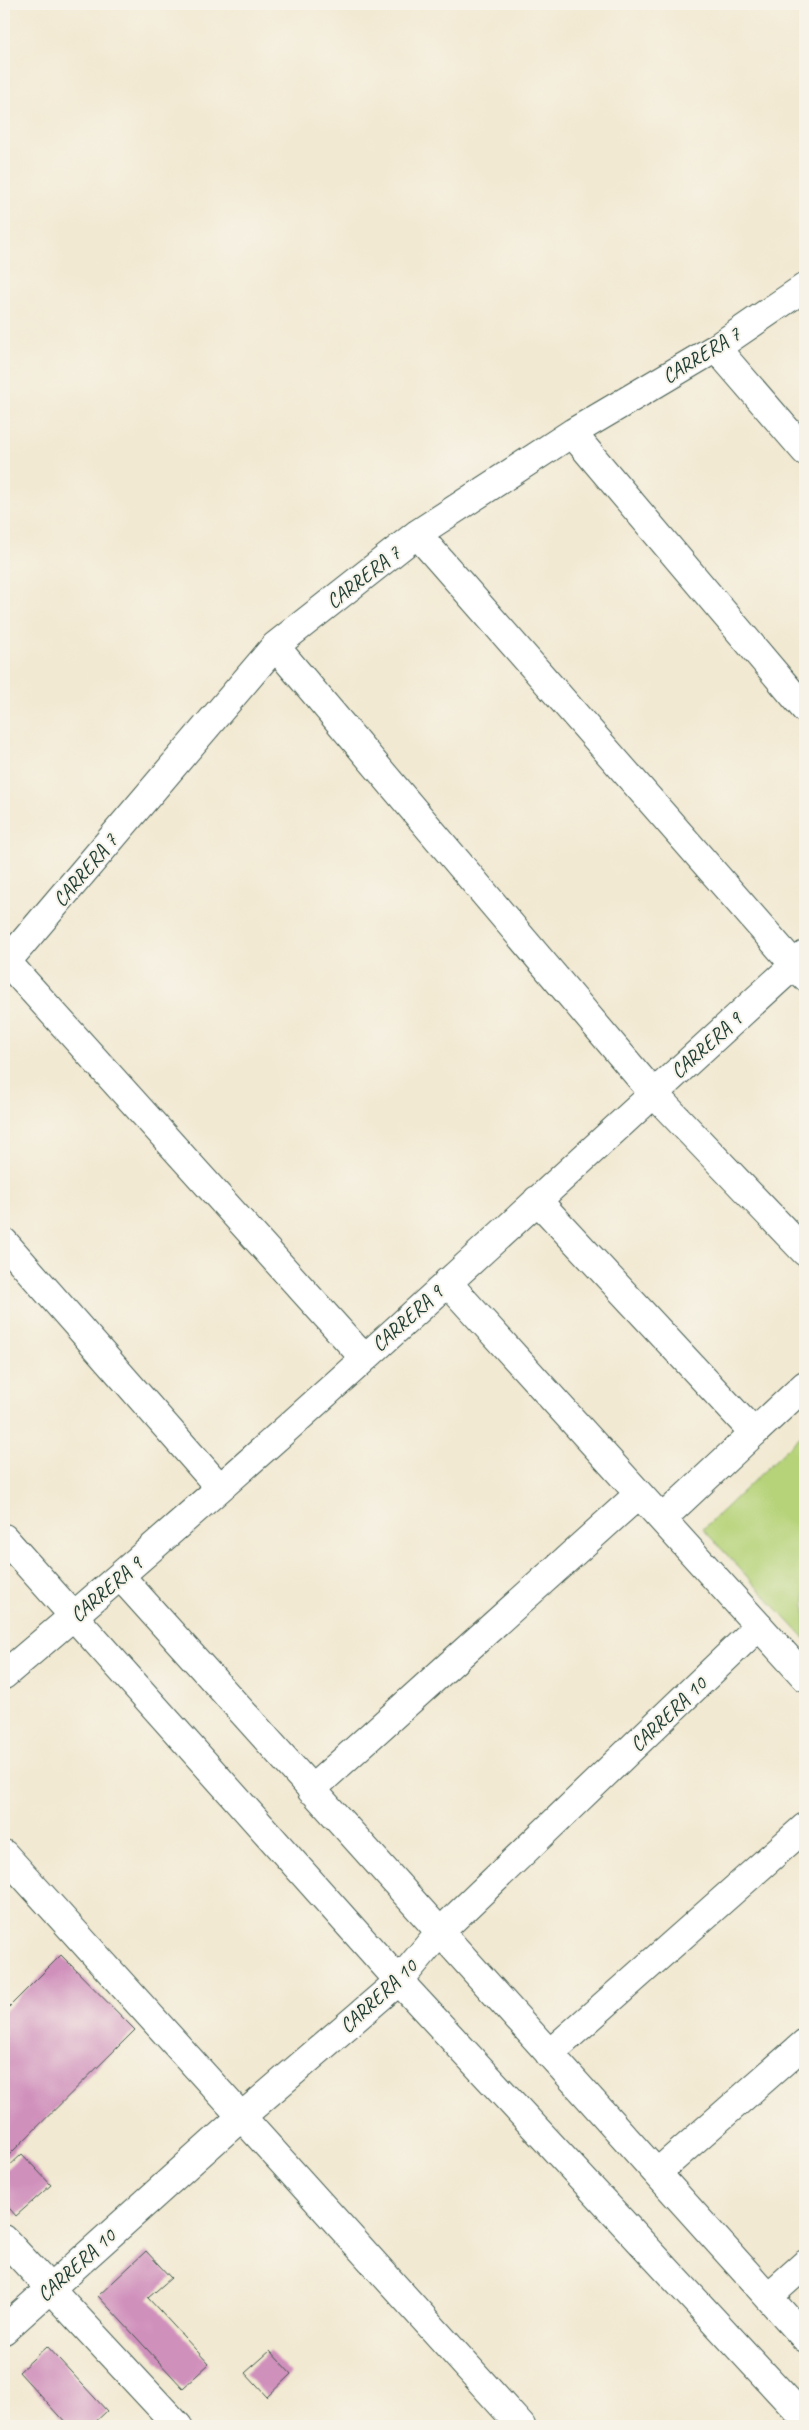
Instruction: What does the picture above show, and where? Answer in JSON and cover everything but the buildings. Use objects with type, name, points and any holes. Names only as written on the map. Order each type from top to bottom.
[{"type":"street","name":"CARRERA 7","points":[[6,964],[275,646],[417,534],[572,433],[716,348],[805,287]]},
{"type":"street","points":[[716,348],[805,451]]},
{"type":"street","points":[[572,433],[805,709]]},
{"type":"street","points":[[417,534],[802,966]]},
{"type":"street","points":[[275,646],[653,1093],[805,1252]]},
{"type":"street","points":[[6,964],[364,1358]]},
{"type":"street","name":"CARRERA 9","points":[[4,1676],[121,1577],[364,1358],[653,1093],[802,966]]},
{"type":"street","points":[[537,1200],[754,1433]]},
{"type":"street","points":[[4,1242],[220,1488]]},
{"type":"street","points":[[447,1282],[805,1677]]},
{"type":"street","points":[[662,1519],[805,1385]]},
{"type":"street","points":[[311,1790],[639,1494]]},
{"type":"street","points":[[4,1538],[399,1981],[797,2419]]},
{"type":"street","points":[[121,1577],[805,2338]]},
{"type":"street","name":"CARRERA 10","points":[[4,2330],[241,2117],[399,1981],[439,1933],[759,1626]]},
{"type":"street","points":[[549,2054],[805,1827]]},
{"type":"street","points":[[4,1854],[521,2426]]},
{"type":"street","points":[[657,2173],[805,2043]]},
{"type":"street","points":[[4,2239],[178,2426]]},
{"type":"street","points":[[768,2297],[805,2264]]},
{"type":"green space","points":[[805,1432],[805,1639],[703,1529]]}]
